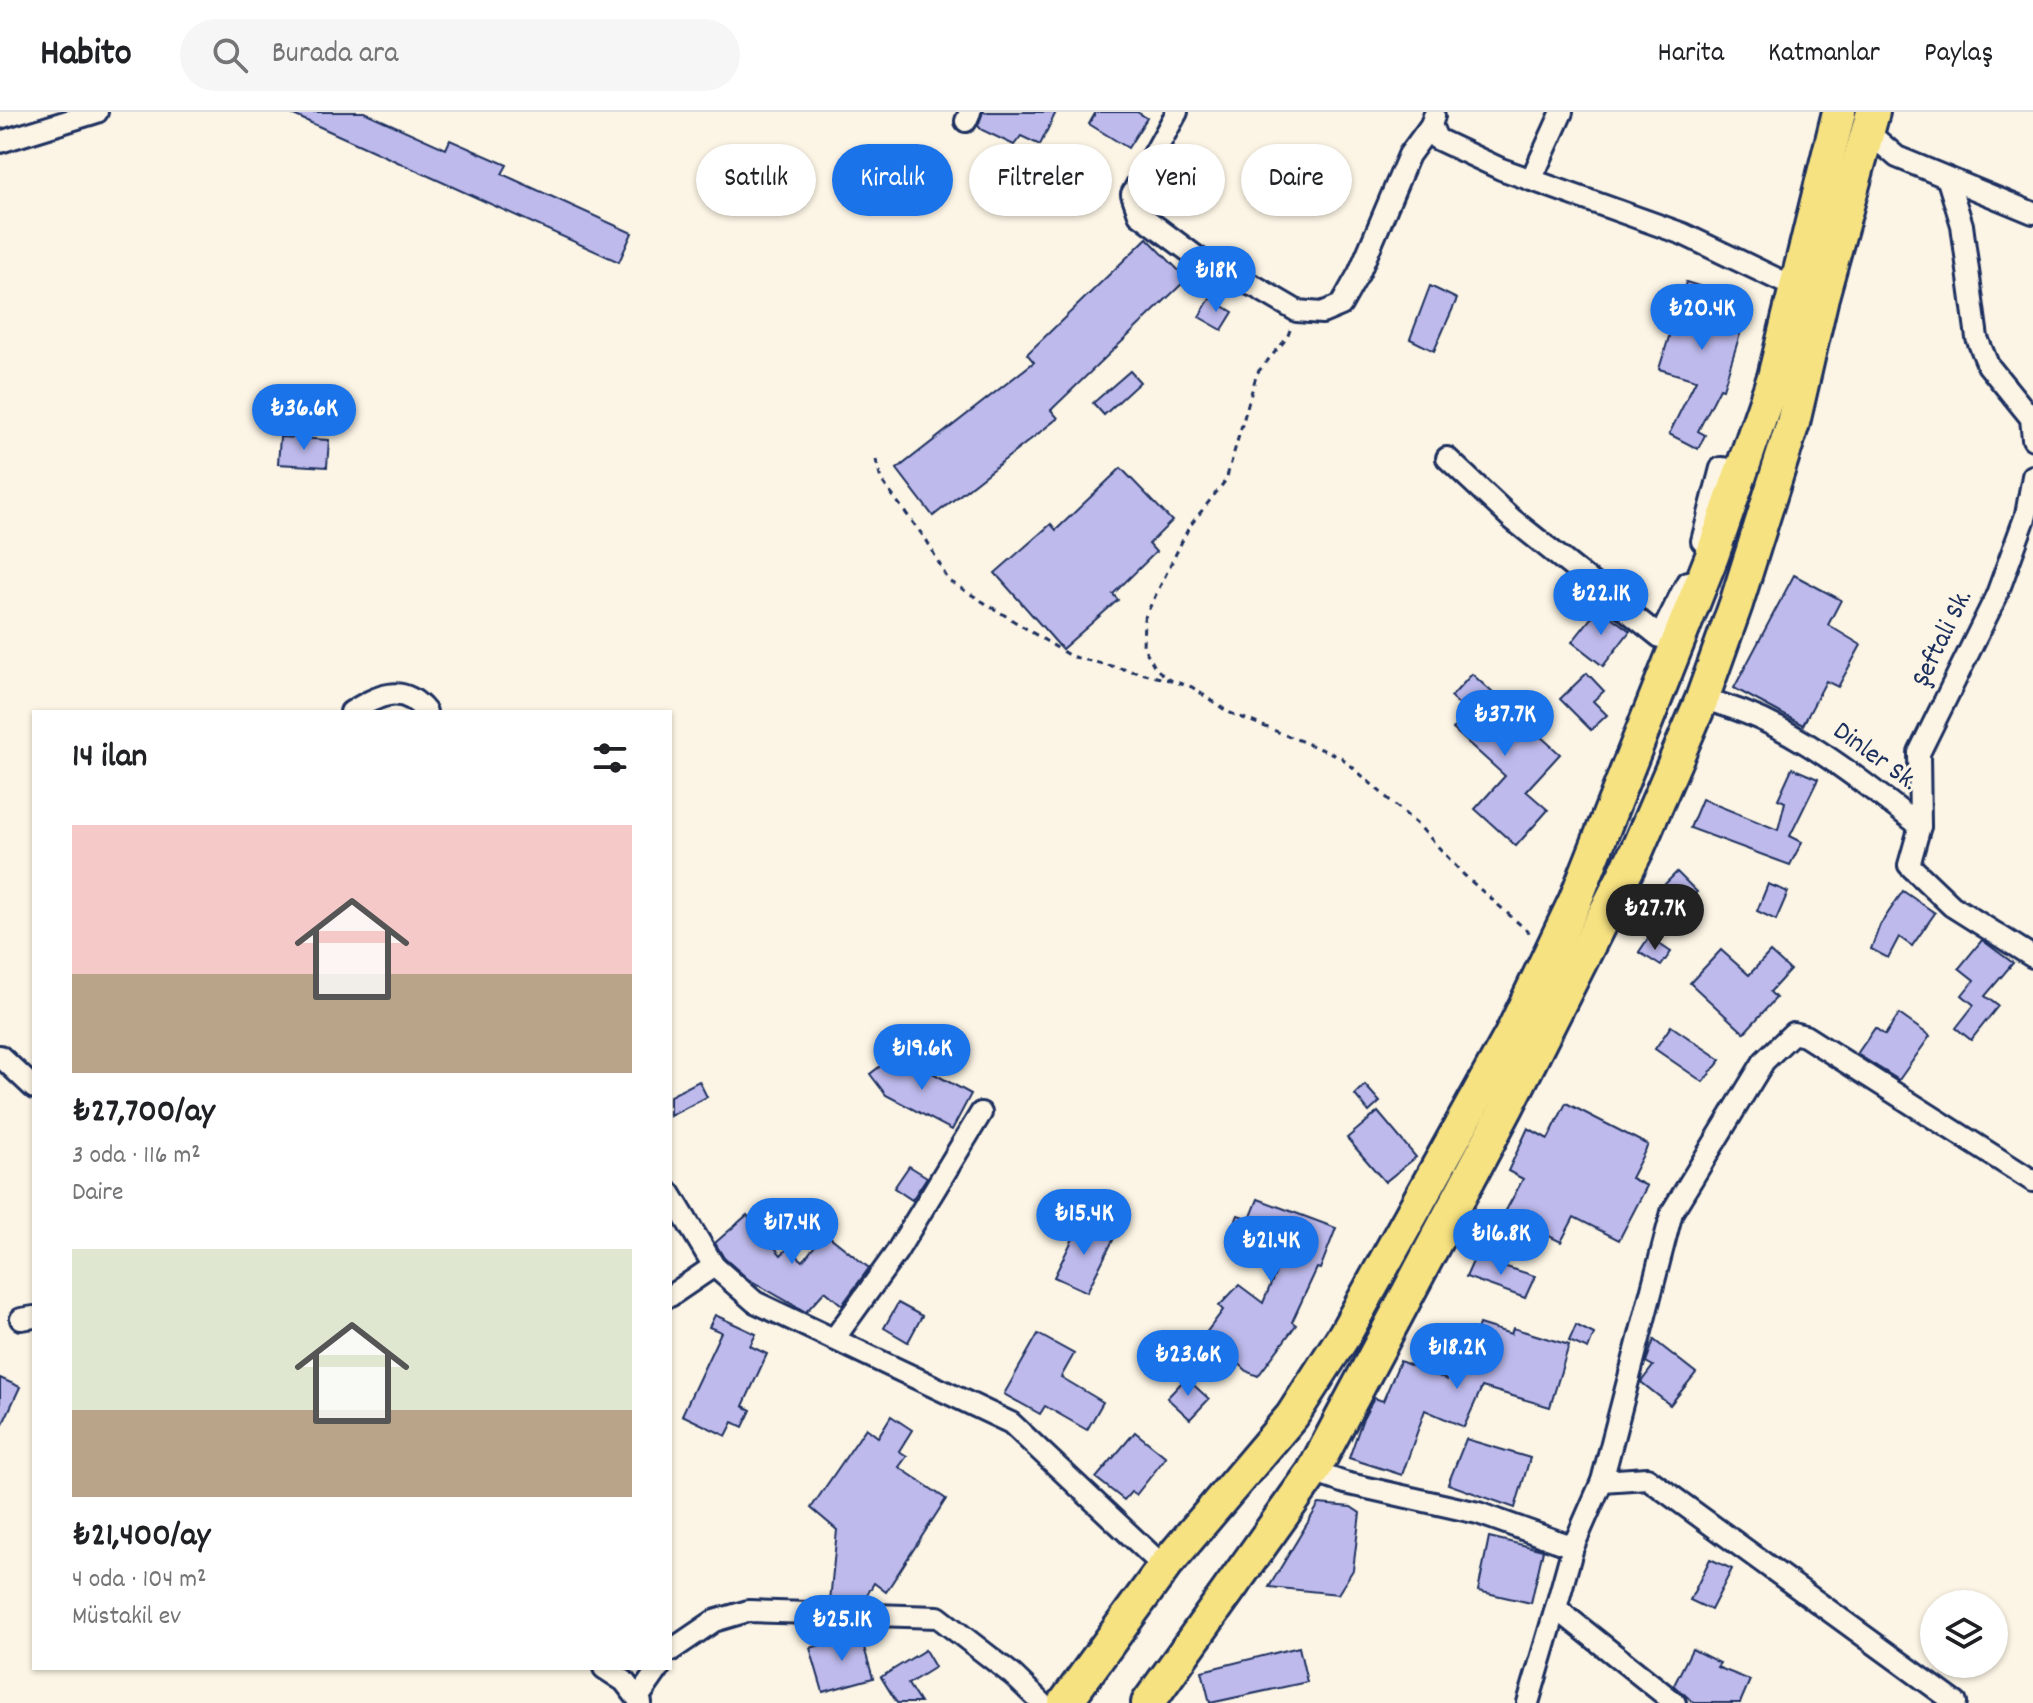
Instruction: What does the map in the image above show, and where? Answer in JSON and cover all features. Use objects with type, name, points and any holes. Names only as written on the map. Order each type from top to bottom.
[{"type":"highway","points":[[1080,1698],[1164,1567],[1292,1416],[1345,1334],[1511,1035],[1575,901],[1712,556],[1774,377],[1839,112]]},
{"type":"highway","points":[[1148,1703],[1313,1472],[1507,1107],[1630,865],[1702,699],[1793,423],[1822,297],[1871,122]]},
{"type":"street","points":[[0,142],[97,112]]},
{"type":"street","points":[[1177,112],[1132,194],[1139,214],[1210,267],[1256,287],[1297,311],[1322,313],[1341,305],[1359,273],[1409,155],[1433,118]]},
{"type":"street","points":[[1531,180],[1562,112]]},
{"type":"street","points":[[1433,118],[1437,139],[1531,180],[1683,234],[1794,287]]},
{"type":"street","points":[[1871,122],[1897,157],[2033,213]]},
{"type":"street","points":[[1948,180],[1962,225],[1977,338],[1988,365],[2031,418],[2033,439]]},
{"type":"street","points":[[1447,458],[1512,519],[1660,637],[1698,560],[1721,468],[1742,470]]},
{"type":"street","name":"Şeftali Sk.","points":[[1920,826],[1919,753],[1996,597],[2026,515],[2033,476]]},
{"type":"street","points":[[354,710],[382,693],[397,692],[419,703],[424,710]]},
{"type":"street","name":"Dinler Sk.","points":[[1702,699],[1741,708],[1788,732],[1839,764],[1920,826],[1909,865],[1952,906],[2033,957]]},
{"type":"street","points":[[1528,1703],[1573,1547],[1602,1481],[1672,1212],[1764,1061],[1793,1033],[1805,1036],[2033,1181]]},
{"type":"street","points":[[0,1056],[32,1086]]},
{"type":"street","points":[[834,1339],[896,1253],[981,1113]]},
{"type":"street","points":[[672,1196],[714,1266],[755,1302],[1011,1423],[1164,1567]]},
{"type":"street","points":[[672,1295],[714,1266]]},
{"type":"street","points":[[1313,1472],[1345,1483],[1478,1513],[1573,1547]]},
{"type":"street","points":[[1602,1481],[1647,1478],[1956,1703]]},
{"type":"street","points":[[1556,1608],[1675,1703]]},
{"type":"street","points":[[672,1647],[714,1621],[748,1611],[938,1617],[1013,1675],[1042,1703]]},
{"type":"street","points":[[607,1670],[624,1681],[640,1701],[658,1670]]},
{"type":"path","points":[[1172,681],[1156,669],[1143,646],[1144,619],[1189,527],[1226,480],[1257,373],[1287,338],[1297,311]]},
{"type":"path","points":[[876,460],[881,480],[927,541],[948,580],[1070,656],[1192,687],[1228,712],[1341,757],[1421,828],[1511,919],[1552,949]]},
{"type":"building","points":[[287,112],[364,112],[446,149],[450,140],[507,165],[502,174],[632,233],[619,262]]},
{"type":"building","points":[[983,112],[1056,112],[1040,144],[1021,136],[1012,144],[978,126]]},
{"type":"building","points":[[1096,112],[1137,112],[1147,118],[1128,148],[1089,124]]},
{"type":"building","points":[[1147,238],[1187,279],[1051,410],[1058,418],[933,516],[897,469],[1034,362],[1027,354]]},
{"type":"building","points":[[1686,282],[1750,302],[1723,389],[1720,388],[1698,431],[1705,435],[1698,449],[1669,434],[1696,380],[1659,369]]},
{"type":"building","points":[[1430,286],[1457,299],[1434,351],[1410,339]]},
{"type":"building","points":[[1210,298],[1233,312],[1222,330],[1199,317]]},
{"type":"building","points":[[1130,371],[1140,382],[1104,415],[1093,403]]},
{"type":"building","points":[[280,437],[329,440],[327,467],[278,464]]},
{"type":"building","points":[[1121,468],[1172,521],[1149,544],[1156,552],[1113,594],[1118,600],[1062,649],[995,573],[1051,524],[1056,530]]},
{"type":"building","points":[[1794,575],[1841,600],[1828,625],[1861,645],[1838,687],[1826,681],[1803,725],[1734,688]]},
{"type":"building","points":[[1599,608],[1630,631],[1603,666],[1572,642]]},
{"type":"building","points":[[1587,673],[1604,691],[1593,701],[1607,715],[1591,730],[1560,699]]},
{"type":"building","points":[[1472,674],[1560,754],[1526,791],[1548,810],[1516,846],[1475,809],[1505,776],[1453,729],[1468,713],[1451,697]]},
{"type":"building","points":[[1792,768],[1818,779],[1790,836],[1802,842],[1790,865],[1690,828],[1702,799],[1778,830],[1785,802],[1778,799]]},
{"type":"building","points":[[1677,872],[1697,892],[1672,916],[1653,896]]},
{"type":"building","points":[[1768,884],[1788,892],[1776,920],[1757,911]]},
{"type":"building","points":[[1903,891],[1935,913],[1912,946],[1899,937],[1888,958],[1871,949],[1880,925]]},
{"type":"building","points":[[1649,937],[1671,952],[1661,966],[1639,952]]},
{"type":"building","points":[[1982,940],[2013,963],[1985,996],[1998,1006],[1971,1040],[1956,1028],[1974,1005],[1962,995],[1974,980],[1959,968]]},
{"type":"building","points":[[1721,950],[1749,975],[1770,952],[1790,970],[1770,992],[1776,998],[1744,1033],[1690,983]]},
{"type":"building","points":[[1899,1014],[1930,1036],[1899,1080],[1857,1054],[1875,1028],[1885,1035]]},
{"type":"building","points":[[1671,1026],[1721,1060],[1703,1082],[1655,1049]]},
{"type":"building","points":[[891,1058],[900,1071],[909,1060],[971,1094],[952,1130],[886,1095],[870,1074]]},
{"type":"building","points":[[699,1081],[707,1097],[672,1115],[672,1095]]},
{"type":"building","points":[[1365,1085],[1380,1102],[1369,1112],[1355,1095]]},
{"type":"building","points":[[1566,1103],[1648,1145],[1631,1178],[1647,1186],[1619,1240],[1574,1217],[1561,1242],[1504,1214],[1523,1179],[1508,1171],[1528,1128],[1548,1139]]},
{"type":"building","points":[[1378,1112],[1416,1157],[1385,1182],[1347,1138]]},
{"type":"building","points":[[909,1166],[927,1177],[912,1200],[894,1188]]},
{"type":"building","points":[[1258,1199],[1336,1228],[1320,1269],[1317,1268],[1292,1322],[1296,1325],[1258,1376],[1248,1372],[1206,1333],[1223,1310],[1219,1306],[1239,1285],[1263,1303],[1283,1255],[1229,1238],[1238,1215],[1250,1219]]},
{"type":"building","points":[[747,1215],[781,1255],[788,1248],[803,1261],[825,1233],[869,1268],[842,1305],[825,1291],[806,1312],[748,1279],[724,1258],[715,1243]]},
{"type":"building","points":[[1081,1222],[1114,1238],[1087,1292],[1054,1277]]},
{"type":"building","points":[[1475,1257],[1535,1276],[1525,1298],[1466,1277]]},
{"type":"building","points":[[898,1303],[922,1316],[908,1342],[884,1328]]},
{"type":"building","points":[[715,1315],[756,1334],[750,1346],[767,1354],[743,1406],[751,1410],[743,1427],[733,1422],[726,1436],[682,1415],[721,1332],[709,1327]]},
{"type":"building","points":[[1479,1324],[1511,1334],[1513,1328],[1569,1345],[1550,1407],[1482,1387],[1464,1427],[1425,1410],[1402,1475],[1349,1458],[1374,1398],[1383,1401],[1400,1361],[1447,1380],[1461,1335],[1474,1339]]},
{"type":"building","points":[[1576,1325],[1594,1334],[1588,1349],[1569,1341]]},
{"type":"building","points":[[1038,1334],[1074,1354],[1061,1377],[1103,1402],[1087,1430],[1045,1406],[1040,1414],[1004,1394]]},
{"type":"building","points":[[1654,1340],[1696,1373],[1670,1405],[1641,1382],[1653,1366],[1646,1362]]},
{"type":"building","points":[[0,1378],[20,1387],[0,1430]]},
{"type":"building","points":[[1186,1378],[1209,1399],[1190,1419],[1167,1398]]},
{"type":"building","points":[[891,1416],[912,1430],[899,1451],[907,1456],[899,1467],[946,1499],[886,1592],[874,1583],[863,1602],[830,1601],[837,1530],[811,1508],[866,1428],[878,1437]]},
{"type":"building","points":[[1135,1432],[1166,1457],[1136,1495],[1131,1492],[1124,1500],[1096,1478]]},
{"type":"building","points":[[1466,1439],[1530,1458],[1515,1508],[1448,1484]]},
{"type":"building","points":[[1319,1504],[1351,1507],[1360,1513],[1353,1570],[1338,1594],[1269,1587]]},
{"type":"building","points":[[1489,1537],[1543,1550],[1531,1603],[1478,1591]]},
{"type":"building","points":[[1710,1559],[1732,1569],[1711,1610],[1690,1600]]},
{"type":"building","points":[[860,1634],[873,1678],[823,1692],[810,1648]]},
{"type":"building","points":[[1299,1647],[1307,1682],[1210,1703],[1202,1671]]},
{"type":"building","points":[[1692,1649],[1720,1663],[1717,1667],[1750,1680],[1740,1703],[1694,1703],[1674,1685]]},
{"type":"building","points":[[925,1650],[935,1667],[908,1684],[920,1703],[897,1703],[881,1677]]}]
